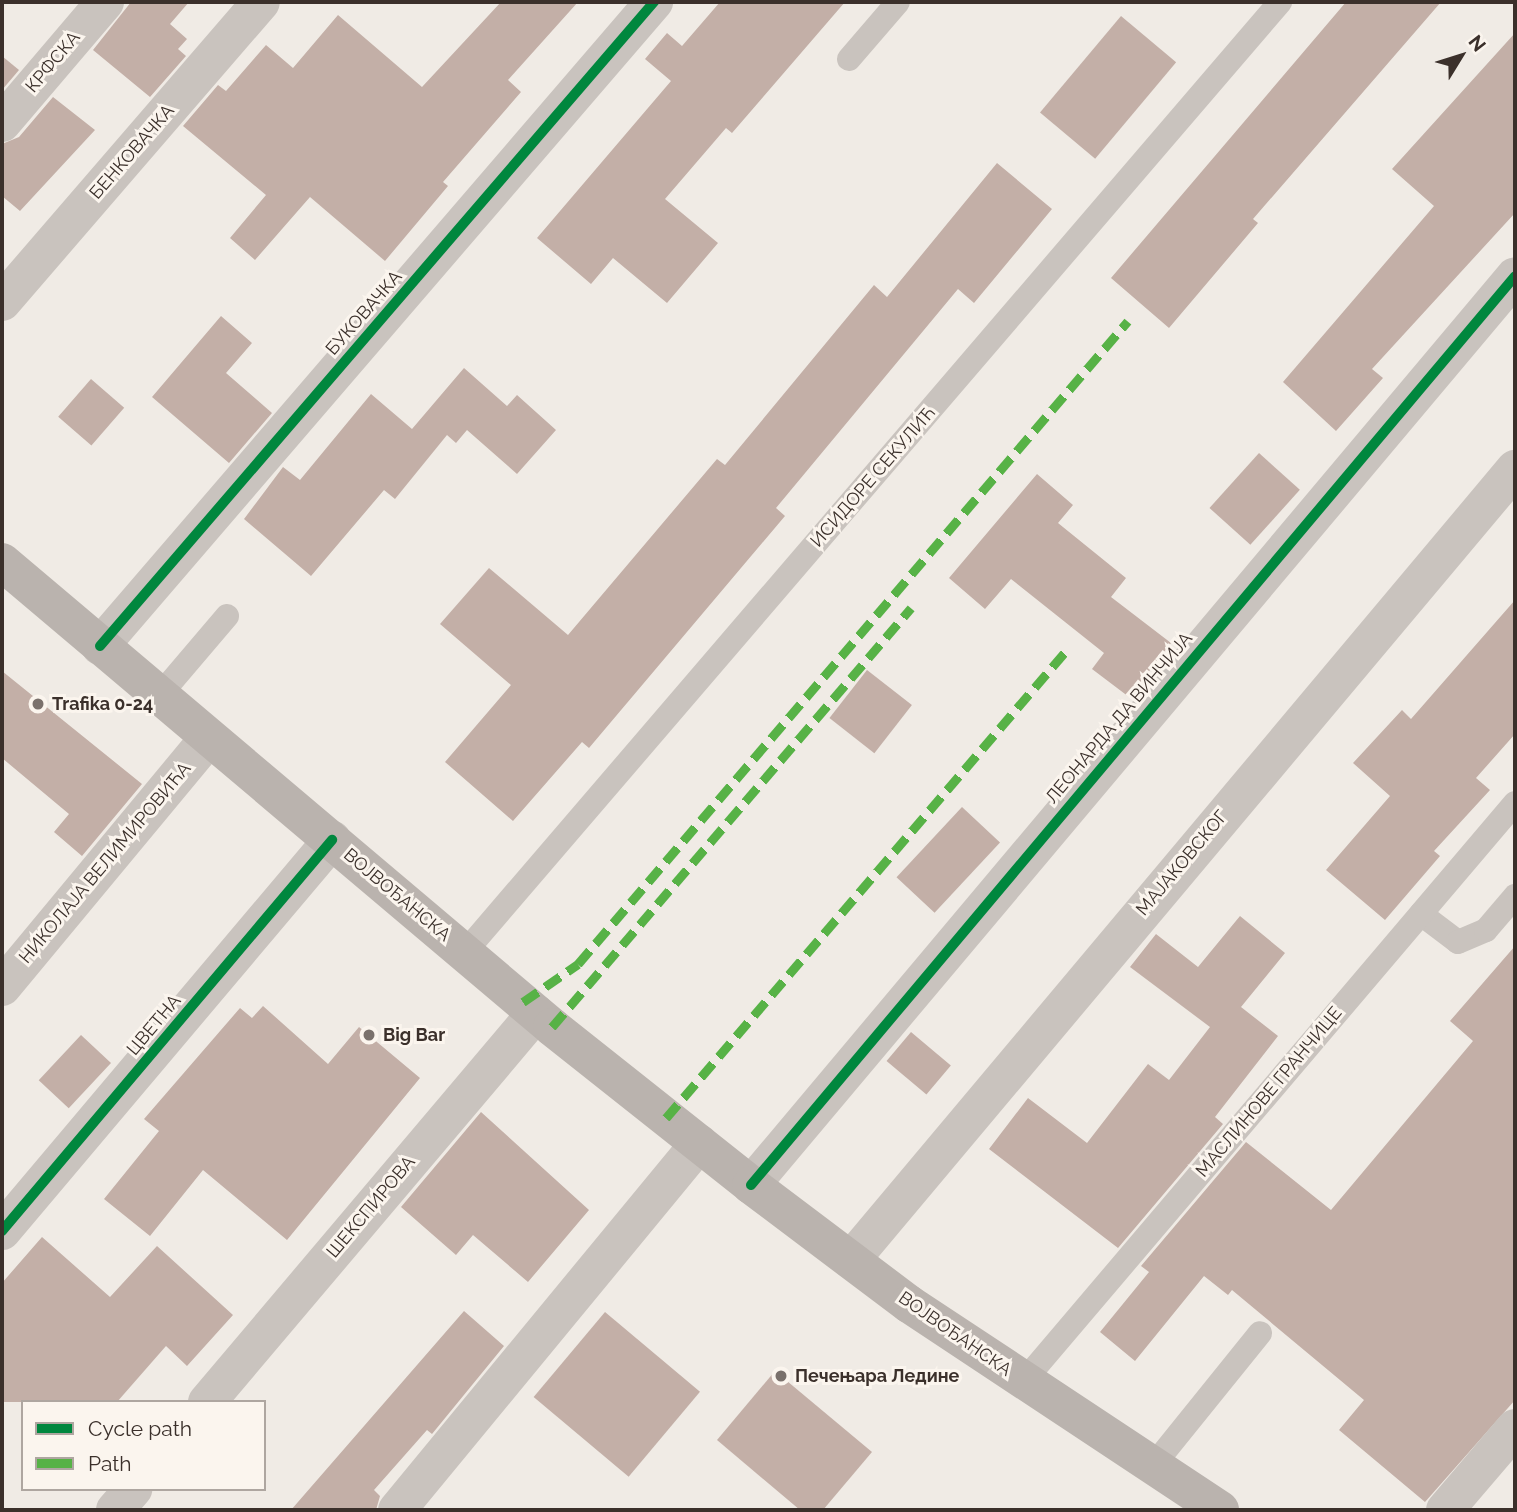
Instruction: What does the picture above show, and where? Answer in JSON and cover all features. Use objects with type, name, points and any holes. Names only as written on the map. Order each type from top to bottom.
[{"type":"main road","name":"ВОЈВОЂАНСКА","points":[[2,562],[536,1013],[751,1185],[851,1260],[1023,1381],[1220,1510]]},
{"type":"street","name":"КРФСКА","points":[[2,123],[105,2]]},
{"type":"street","name":"БЕНКОВАЧКА","points":[[2,302],[261,2]]},
{"type":"street","name":"БУКОВАЧКА","points":[[100,646],[654,2]]},
{"type":"street","name":"ЛЕОНАРДА ДА ВИНЧИЈА","points":[[751,1185],[1515,276]]},
{"type":"street","name":"МАЈАКОВСКОГ","points":[[851,1260],[1515,469]]},
{"type":"street","name":"НИКОЛАЈА ВЕЛИМИРОВИЋА","points":[[2,987],[209,738]]},
{"type":"street","name":"ЦВЕТНА","points":[[2,1231],[332,840]]},
{"type":"street","name":"ШЕКСПИРОВА","points":[[209,1400],[536,1013]]},
{"type":"street","points":[[397,1510],[699,1144]]},
{"type":"street","points":[[1445,1510],[1515,1428]]},
{"type":"street","points":[[115,1510],[131,1491]]},
{"type":"lane","points":[[849,59],[898,2]]},
{"type":"lane","name":"ИСИДОРЕ СЕКУЛИЋ","points":[[466,952],[1280,2]]},
{"type":"lane","points":[[159,696],[228,616]]},
{"type":"lane","name":"МАСЛИНОВЕ ГРАНЧИЦЕ","points":[[1023,1381],[1515,803]]},
{"type":"lane","points":[[1421,914],[1458,942],[1486,930],[1515,896]]},
{"type":"lane","points":[[1152,1467],[1260,1333]]},
{"type":"building","points":[[131,2],[189,2],[170,24],[187,39],[178,49],[186,56],[150,97],[93,50]]},
{"type":"building","points":[[501,2],[578,2],[508,80],[521,92],[443,182],[448,186],[385,261],[310,197],[255,260],[230,238],[266,195],[183,126],[218,85],[226,91],[266,45],[293,68],[338,15],[422,87]]},
{"type":"building","points":[[720,2],[845,2],[732,133],[726,128],[665,199],[718,243],[667,303],[613,258],[591,284],[537,238],[671,81],[645,59],[667,33],[682,46]]},
{"type":"building","points":[[1346,2],[1441,2],[1253,219],[1258,223],[1169,328],[1111,278]]},
{"type":"building","points":[[1121,16],[1176,62],[1095,159],[1040,113]]},
{"type":"building","points":[[1515,33],[1515,213],[1372,369],[1383,378],[1336,431],[1283,382],[1434,206],[1392,169]]},
{"type":"building","points":[[2,56],[19,70],[2,90]]},
{"type":"building","points":[[53,97],[95,130],[20,211],[2,196],[2,144],[19,137]]},
{"type":"building","points":[[997,163],[1052,209],[974,303],[958,289],[776,508],[785,516],[589,748],[582,742],[513,821],[445,762],[511,685],[440,624],[489,568],[568,635],[717,459],[725,465],[874,285],[887,297]]},
{"type":"building","points":[[221,316],[252,343],[226,373],[272,413],[229,463],[152,397]]},
{"type":"building","points":[[464,368],[507,406],[517,395],[556,430],[517,474],[467,430],[456,443],[447,435],[395,499],[384,490],[311,576],[244,519],[283,467],[300,480],[371,394],[412,429]]},
{"type":"building","points":[[91,379],[124,408],[91,446],[58,417]]},
{"type":"building","points":[[1259,453],[1300,490],[1250,545],[1209,508]]},
{"type":"building","points":[[1037,474],[1073,505],[1058,523],[1126,578],[1111,597],[1171,643],[1129,697],[1092,669],[1104,653],[1011,579],[985,609],[949,578]]},
{"type":"building","points":[[1515,600],[1515,734],[1476,778],[1490,790],[1434,851],[1440,856],[1385,920],[1326,870],[1390,796],[1353,763],[1402,710],[1411,719]]},
{"type":"building","points":[[867,670],[912,705],[874,753],[829,718]]},
{"type":"building","points":[[2,671],[142,784],[82,856],[54,832],[69,814],[2,758]]},
{"type":"building","points":[[962,807],[1000,842],[935,913],[897,877]]},
{"type":"building","points":[[1240,916],[1285,953],[1241,1007],[1278,1036],[1215,1117],[1223,1124],[1118,1248],[989,1149],[1028,1098],[1087,1143],[1148,1064],[1169,1080],[1210,1027],[1130,967],[1156,934],[1198,967]]},
{"type":"building","points":[[1515,946],[1515,1400],[1425,1502],[1339,1430],[1364,1400],[1232,1290],[1228,1295],[1204,1276],[1135,1361],[1100,1332],[1149,1272],[1141,1266],[1246,1142],[1331,1210],[1473,1041],[1450,1021]]},
{"type":"building","points":[[263,1006],[328,1064],[359,1027],[420,1078],[287,1240],[203,1170],[150,1236],[104,1199],[159,1131],[144,1119],[240,1008],[252,1018]]},
{"type":"building","points":[[911,1032],[951,1065],[926,1095],[887,1061]]},
{"type":"building","points":[[81,1035],[111,1063],[69,1108],[39,1080]]},
{"type":"building","points":[[481,1112],[589,1210],[528,1282],[473,1235],[456,1255],[401,1207]]},
{"type":"building","points":[[42,1237],[110,1297],[157,1246],[233,1315],[187,1366],[166,1346],[119,1400],[2,1402],[2,1283]]},
{"type":"building","points":[[464,1311],[504,1346],[432,1434],[427,1430],[374,1490],[380,1496],[376,1510],[291,1510]]},
{"type":"building","points":[[605,1312],[700,1392],[629,1477],[534,1397]]},
{"type":"building","points":[[775,1371],[872,1452],[823,1510],[800,1510],[717,1440]]},
{"type":"marked path","points":[[523,1002],[578,964],[1128,321]]},
{"type":"marked path","points":[[552,1027],[911,608]]},
{"type":"marked path","points":[[666,1118],[1066,651]]},
{"type":"cycle path","points":[[100,646],[654,2]]},
{"type":"cycle path","points":[[751,1185],[1515,276]]},
{"type":"cycle path","points":[[2,1231],[332,840]]},
{"type":"place","name":"Trafika 0-24","points":[[38,704]]},
{"type":"place","name":"Big Bar","points":[[369,1035]]},
{"type":"place","name":"Печењара Ледине","points":[[781,1376]]}]
